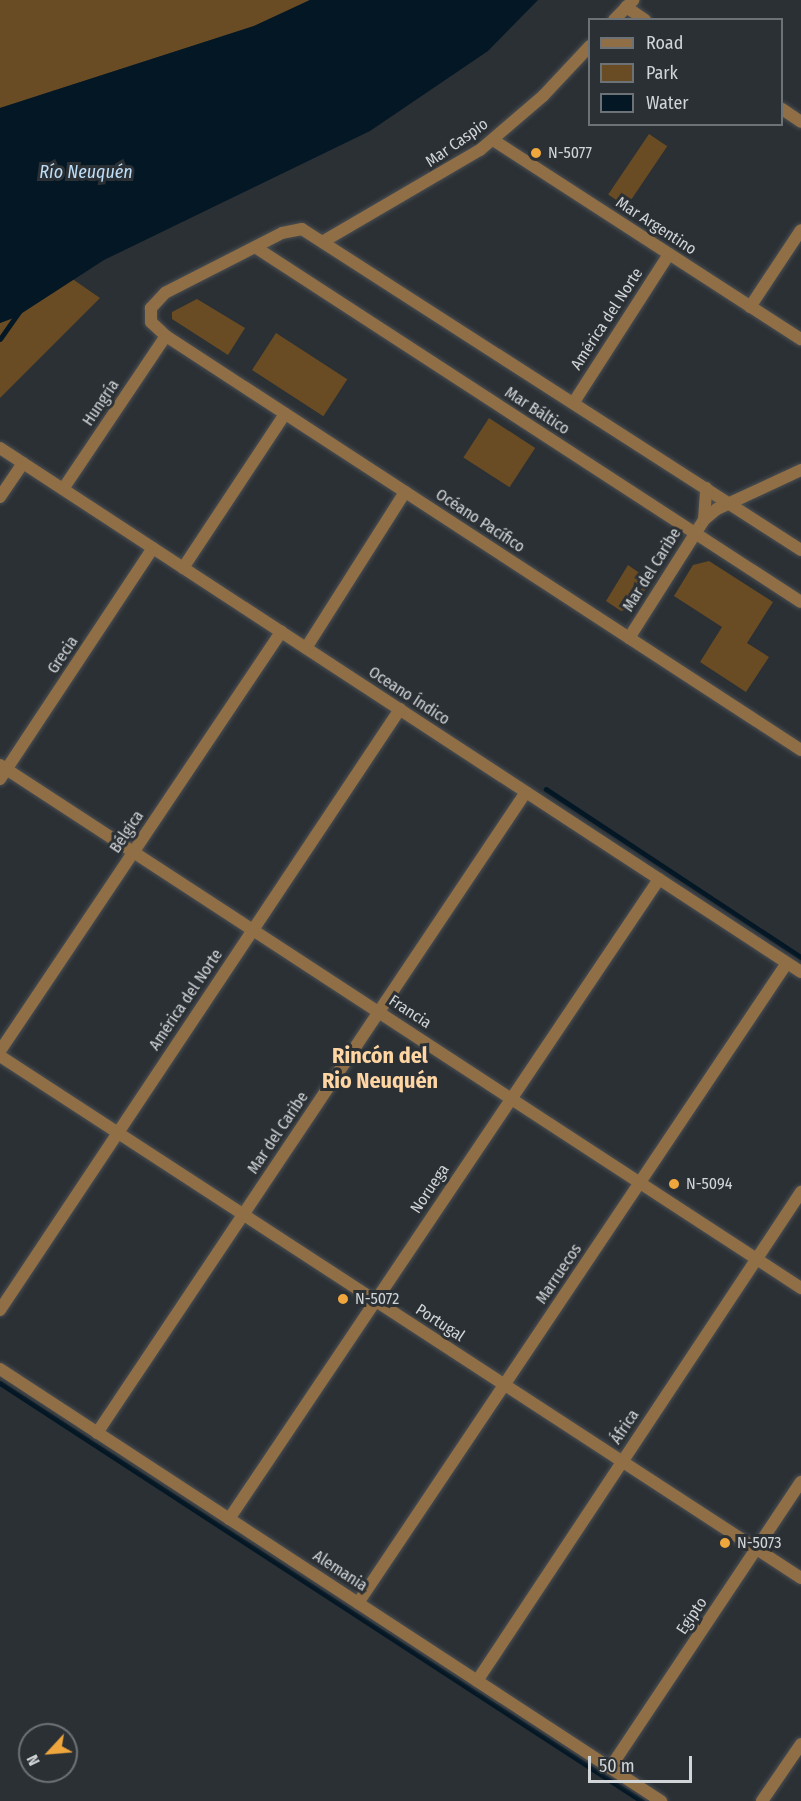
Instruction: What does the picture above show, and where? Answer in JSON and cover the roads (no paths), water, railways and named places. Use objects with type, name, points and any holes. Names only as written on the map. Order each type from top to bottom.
[{"type":"street","points":[[616,18],[630,4],[643,18]]},
{"type":"street","name":"Mar Caspio","points":[[324,241],[452,169],[493,140],[554,85],[588,48]]},
{"type":"street","points":[[783,110],[801,122]]},
{"type":"street","name":"Mar Argentino","points":[[493,140],[801,339]]},
{"type":"street","name":"Mar Báltico","points":[[801,550],[324,241],[302,229],[288,230],[255,247],[801,602]]},
{"type":"street","points":[[750,307],[801,230]]},
{"type":"street","name":"Océano Pacífico","points":[[255,247],[165,293],[153,303],[150,313],[154,326],[801,750]]},
{"type":"street","name":"América del Norte","points":[[574,402],[669,254]]},
{"type":"street","name":"Hungría","points":[[63,489],[166,336]]},
{"type":"street","points":[[183,568],[285,414]]},
{"type":"street","name":"Oceano Índico","points":[[0,448],[801,972]]},
{"type":"street","points":[[0,497],[23,463]]},
{"type":"street","name":"Mar del Caribe","points":[[629,638],[704,520],[729,503],[801,470]]},
{"type":"street","name":"Mar del Caribe","points":[[704,520],[706,488]]},
{"type":"street","points":[[306,648],[405,492]]},
{"type":"street","name":"Grecia","points":[[2,771],[153,548]]},
{"type":"street","name":"Bélgica","points":[[0,1053],[281,632]]},
{"type":"street","name":"América del Norte","points":[[0,1310],[400,709]]},
{"type":"street","name":"Francia","points":[[2,771],[133,852],[801,1288]]},
{"type":"street","name":"Mar del Caribe","points":[[97,1433],[526,792]]},
{"type":"street","name":"Noruega","points":[[229,1519],[659,879]]},
{"type":"street","name":"Marruecos","points":[[358,1603],[787,963]]},
{"type":"street","name":"Portugal","points":[[0,1053],[118,1133],[801,1578]]},
{"type":"street","name":"África","points":[[477,1681],[801,1192]]},
{"type":"street","name":"Alemania","points":[[0,1370],[661,1801]]},
{"type":"street","name":"Egipto","points":[[610,1768],[801,1482]]},
{"type":"street","points":[[762,1801],[801,1744]]},
{"type":"water","name":"Río Neuquén","points":[[310,0],[538,0],[488,51],[370,131],[104,260],[16,317],[0,323],[0,108],[254,26]]},
{"type":"waterway","points":[[0,339],[19,312]]},
{"type":"waterway","points":[[546,789],[801,957]]},
{"type":"waterway","points":[[0,1383],[642,1801]]},
{"type":"place","name":"N-5077","points":[[536,153]]},
{"type":"place","name":"N-5094","points":[[674,1184]]},
{"type":"place","name":"N-5072","points":[[343,1299]]},
{"type":"place","name":"N-5073","points":[[725,1543]]},
{"type":"district","name":"Rincón del Rio Neuquén","points":[[380,1068]]}]
